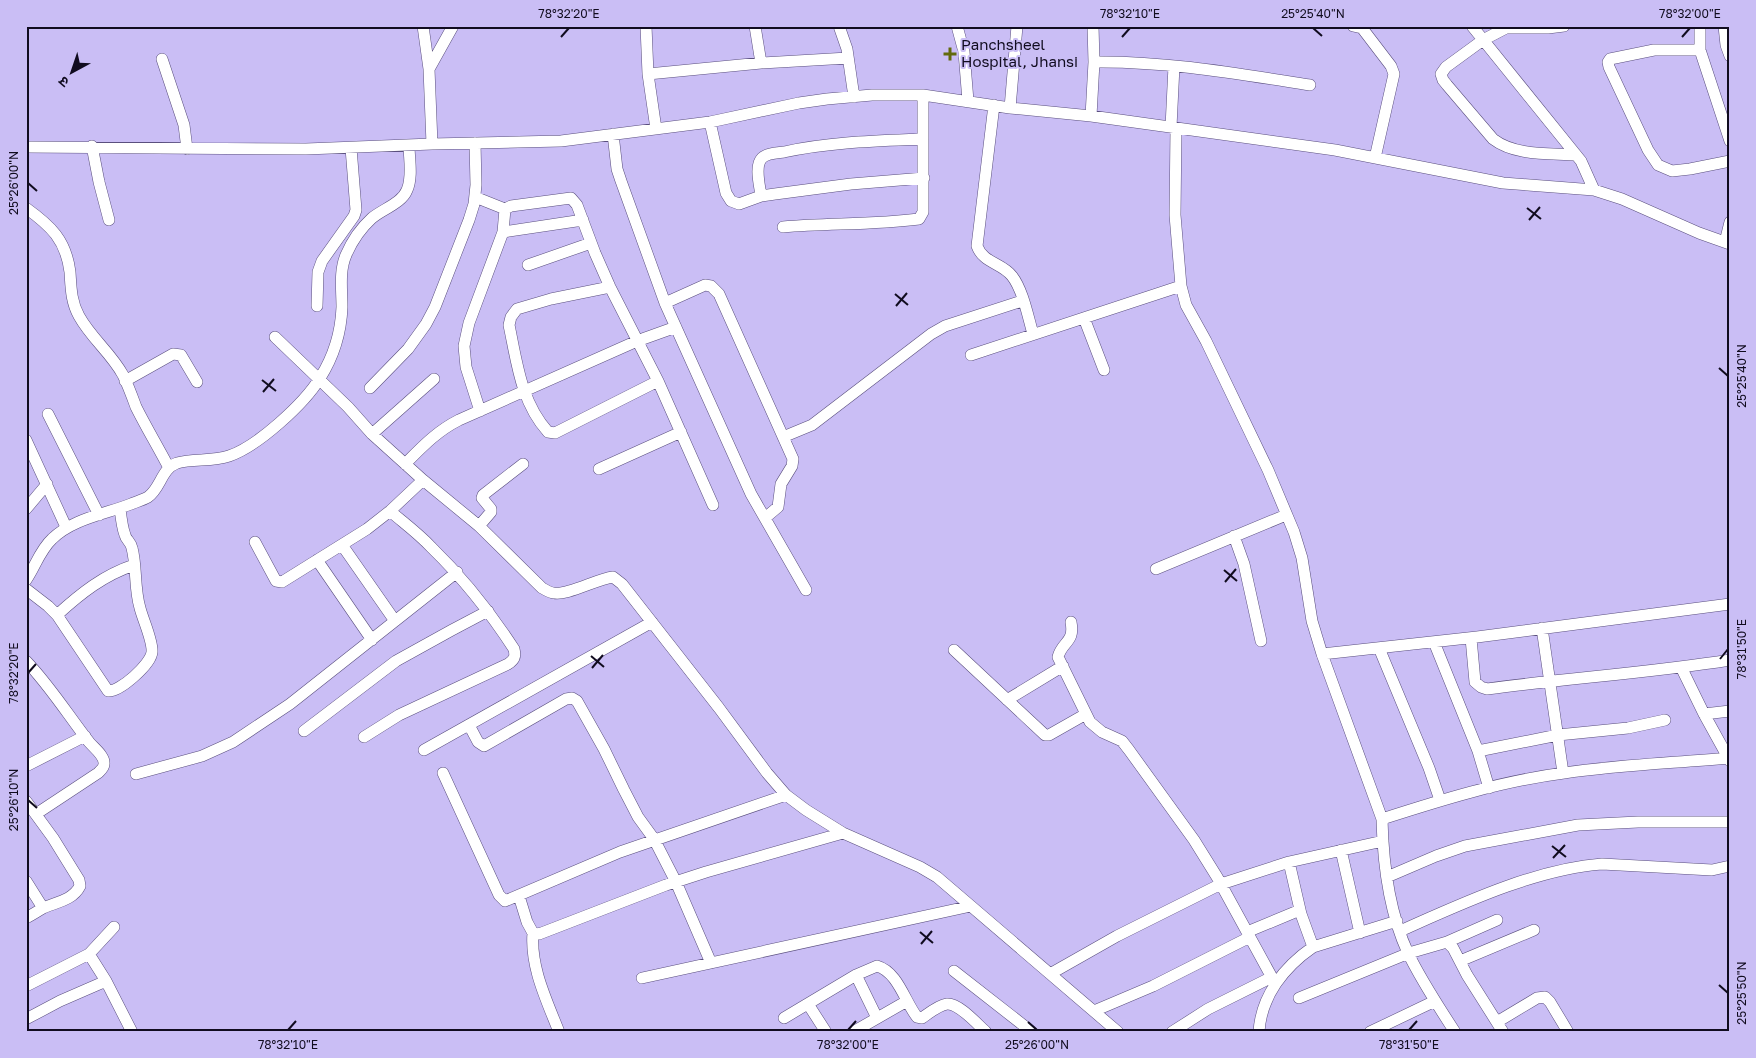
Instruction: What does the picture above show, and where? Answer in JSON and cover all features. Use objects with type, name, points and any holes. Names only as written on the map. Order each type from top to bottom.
[{"type":"street","points":[[423,26],[429,69],[432,144]]},
{"type":"street","points":[[429,69],[453,26]]},
{"type":"street","points":[[646,26],[648,74],[656,129]]},
{"type":"street","points":[[755,26],[761,63]]},
{"type":"street","points":[[839,26],[848,58],[854,97]]},
{"type":"street","points":[[957,26],[964,52],[968,101]]},
{"type":"street","points":[[1010,108],[1017,26]]},
{"type":"street","points":[[1091,116],[1094,62],[1093,26]]},
{"type":"street","points":[[1353,26],[1362,28],[1391,66],[1394,74],[1375,158]]},
{"type":"street","points":[[1472,26],[1576,155],[1588,175],[1594,190]]},
{"type":"street","points":[[1564,26],[1506,28],[1483,40],[1443,70],[1442,77],[1494,139],[1502,145],[1525,151],[1576,155]]},
{"type":"street","points":[[1700,26],[1700,50],[1730,141]]},
{"type":"street","points":[[1724,26],[1726,45],[1730,56]]},
{"type":"street","points":[[1700,50],[1654,50],[1610,59],[1608,66],[1648,150],[1658,165],[1672,171],[1730,161]]},
{"type":"street","points":[[648,74],[761,63],[848,58]]},
{"type":"street","points":[[162,59],[184,125],[187,149]]},
{"type":"street","points":[[1094,62],[1126,62],[1174,66],[1310,86]]},
{"type":"street","points":[[1174,66],[1175,215],[1181,286],[1186,305],[1268,470],[1298,544],[1312,621],[1322,654],[1382,819],[1382,841],[1387,877],[1398,926],[1409,954],[1455,1032]]},
{"type":"street","points":[[26,147],[92,146],[187,149],[351,148],[561,141],[710,122],[799,103],[872,95],[923,95],[1335,150],[1503,183],[1594,190],[1728,243],[1730,222]]},
{"type":"street","points":[[783,227],[815,224],[875,224],[919,219],[923,212],[923,95]]},
{"type":"street","points":[[994,105],[977,246],[982,256],[1011,274],[1016,283],[1033,334]]},
{"type":"street","points":[[710,122],[728,199],[734,203],[739,204],[762,196],[851,184],[924,178]]},
{"type":"street","points":[[613,134],[617,169],[665,303],[751,494],[806,590]]},
{"type":"street","points":[[762,196],[758,168],[760,161],[765,156],[804,148],[844,143],[923,139]]},
{"type":"street","points":[[370,388],[408,349],[426,324],[435,307],[470,220],[475,197],[475,143]]},
{"type":"street","points":[[26,580],[46,545],[66,527],[147,497],[154,492],[169,468],[177,463],[228,456],[239,451],[259,439],[304,399],[320,379],[334,352],[340,329],[342,275],[345,258],[352,242],[372,218],[402,197],[407,190],[410,177],[409,145]]},
{"type":"street","points":[[92,146],[109,220]]},
{"type":"street","points":[[317,306],[318,272],[322,261],[356,210],[351,148]]},
{"type":"street","points":[[475,197],[504,209],[511,206],[568,198],[574,200],[610,288],[658,381],[714,505]]},
{"type":"street","points":[[26,208],[54,230],[61,240],[70,270],[71,295],[78,314],[126,381],[137,408],[169,468]]},
{"type":"street","points":[[480,411],[466,367],[464,346],[469,323],[503,232],[504,209]]},
{"type":"street","points":[[503,232],[583,220]]},
{"type":"street","points":[[528,265],[591,243]]},
{"type":"street","points":[[665,303],[706,285],[716,290],[793,462],[781,484],[778,507],[765,518]]},
{"type":"street","points":[[971,355],[1181,286]]},
{"type":"street","points":[[610,288],[551,299],[517,309],[511,317],[509,325],[524,391],[532,409],[548,432],[555,433],[658,381]]},
{"type":"street","points":[[783,437],[812,425],[931,334],[945,326],[1022,301]]},
{"type":"street","points":[[1084,318],[1104,370]]},
{"type":"street","points":[[405,464],[445,427],[637,341],[676,327]]},
{"type":"street","points":[[275,337],[320,379],[372,434],[423,480],[479,526],[542,588],[554,594],[613,577],[622,584],[767,773],[786,795],[843,833],[920,867],[937,877],[1118,1032]]},
{"type":"street","points":[[126,381],[173,354],[178,354],[181,355],[197,382]]},
{"type":"street","points":[[372,434],[434,378]]},
{"type":"street","points":[[48,414],[99,515]]},
{"type":"street","points":[[599,469],[681,432]]},
{"type":"street","points":[[26,440],[66,527]]},
{"type":"street","points":[[479,526],[492,512],[482,498],[483,495],[523,464]]},
{"type":"street","points":[[255,542],[276,581],[279,582],[367,529],[390,511],[423,480]]},
{"type":"street","points":[[26,509],[47,484]]},
{"type":"street","points":[[26,589],[58,615],[108,691],[116,690],[144,668],[152,653],[152,647],[137,595],[133,549],[125,535],[120,508]]},
{"type":"street","points":[[364,737],[399,715],[508,664],[515,655],[514,650],[488,611],[457,572],[430,545],[390,511]]},
{"type":"street","points":[[1156,569],[1286,515]]},
{"type":"street","points":[[1234,536],[1244,564],[1261,641]]},
{"type":"street","points":[[342,544],[395,621]]},
{"type":"street","points":[[317,560],[372,640]]},
{"type":"street","points":[[58,615],[87,588],[109,575],[134,565]]},
{"type":"street","points":[[136,774],[202,756],[233,742],[290,704],[457,572]]},
{"type":"street","points":[[1322,654],[1471,638],[1730,604]]},
{"type":"street","points":[[304,731],[396,661],[488,611]]},
{"type":"street","points":[[424,750],[652,622]]},
{"type":"street","points":[[1072,622],[1073,631],[1071,638],[1058,655],[1090,722],[1094,728],[1122,742],[1130,750],[1194,840],[1221,884],[1274,980],[1261,1017],[1259,1032]]},
{"type":"street","points":[[1542,628],[1563,773]]},
{"type":"street","points":[[1471,638],[1475,682],[1487,689],[1681,668],[1730,660]]},
{"type":"street","points":[[1434,642],[1478,751],[1489,788]]},
{"type":"street","points":[[1378,648],[1429,768],[1440,800]]},
{"type":"street","points":[[954,650],[1042,734],[1047,735],[1086,714]]},
{"type":"street","points":[[26,661],[58,699],[105,764],[103,768],[36,814]]},
{"type":"street","points":[[1007,700],[1063,666]]},
{"type":"street","points":[[1382,819],[1440,800],[1563,773],[1729,759],[1681,668]]},
{"type":"street","points":[[469,725],[478,742],[484,746],[566,699],[572,698],[577,701],[638,817],[654,839],[676,882],[711,963]]},
{"type":"street","points":[[1704,714],[1730,711]]},
{"type":"street","points":[[1478,751],[1558,735],[1628,728],[1666,720]]},
{"type":"street","points":[[26,766],[84,736]]},
{"type":"street","points":[[443,773],[499,895],[505,901],[654,839],[786,795]]},
{"type":"street","points":[[26,801],[79,880],[80,886],[70,897],[43,908],[26,918]]},
{"type":"street","points":[[1387,877],[1465,846],[1578,826],[1638,822],[1730,822]]},
{"type":"street","points":[[533,933],[539,934],[676,882],[843,833]]},
{"type":"street","points":[[1050,974],[1117,936],[1221,884],[1289,862],[1382,841]]},
{"type":"street","points":[[1341,850],[1360,933]]},
{"type":"street","points":[[1289,862],[1300,910],[1313,947]]},
{"type":"street","points":[[1176,1031],[1208,1010],[1274,980],[1313,947],[1360,933],[1398,926],[1500,889],[1584,865],[1602,864],[1712,870],[1730,866]]},
{"type":"street","points":[[26,881],[43,908]]},
{"type":"street","points":[[519,896],[527,922],[533,933],[532,944],[541,985],[559,1032]]},
{"type":"street","points":[[642,978],[971,906]]},
{"type":"street","points":[[1094,1011],[1153,986],[1248,935],[1300,910]]},
{"type":"street","points":[[1299,998],[1409,954],[1448,942],[1497,920]]},
{"type":"street","points":[[26,986],[89,954],[114,927]]},
{"type":"street","points":[[1460,961],[1534,930]]},
{"type":"street","points":[[1448,942],[1500,1027],[1537,998],[1544,997],[1550,1002],[1568,1032]]},
{"type":"street","points":[[89,954],[106,981],[132,1032]]},
{"type":"street","points":[[784,1018],[856,975],[878,966],[882,967],[894,978],[918,1016],[922,1018],[949,1004],[956,1006],[986,1032]]},
{"type":"street","points":[[954,971],[1032,1032]]},
{"type":"street","points":[[856,975],[877,1018]]},
{"type":"street","points":[[26,1019],[60,1001],[106,981]]},
{"type":"street","points":[[853,1032],[907,1001]]},
{"type":"street","points":[[1370,1032],[1435,1001]]},
{"type":"street","points":[[808,1004],[826,1032]]},
{"type":"place","name":"Panchsheel Hospital, Jhansi","points":[[950,54]]}]
